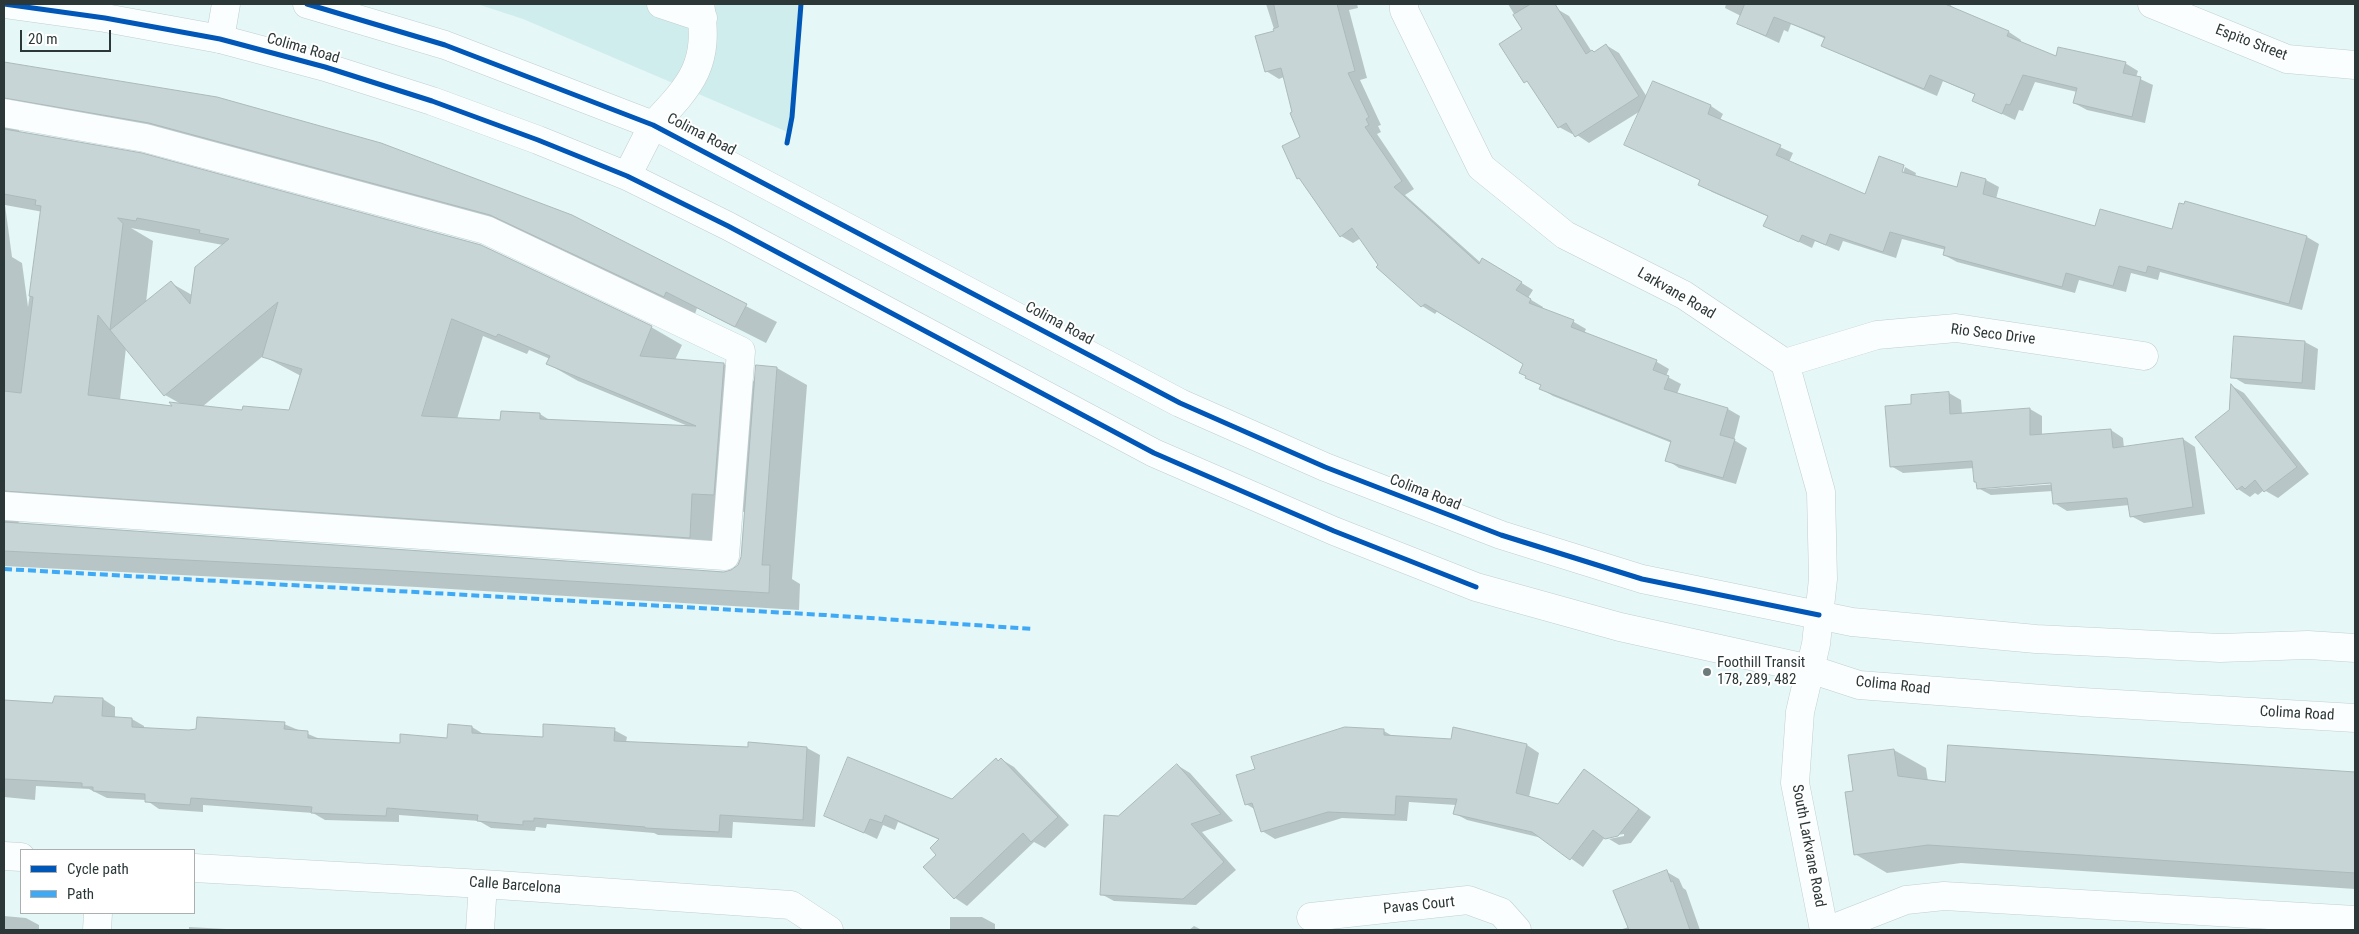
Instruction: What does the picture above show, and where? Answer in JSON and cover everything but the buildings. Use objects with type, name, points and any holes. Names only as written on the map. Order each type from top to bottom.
[{"type":"main road","name":"Colima Road","points":[[4,4],[105,18],[220,39],[324,67],[432,101],[538,140],[627,176],[807,267],[1154,453],[1334,531],[1476,587],[1620,627],[1813,657],[1859,685],[2082,702],[2355,718]]},
{"type":"main road","points":[[220,39],[226,4]]},
{"type":"main road","name":"Colima Road","points":[[307,4],[445,46],[653,125],[1180,403],[1325,467],[1501,535],[1642,579],[1852,622],[2036,639],[2220,648],[2308,646],[2355,648]]},
{"type":"main road","points":[[627,176],[653,125],[684,92],[700,63],[704,44],[702,11],[661,4]]},
{"type":"main road","name":"Larkvane Road","points":[[1404,4],[1404,10],[1481,167],[1565,235],[1684,295],[1785,363]]},
{"type":"main road","name":"Espito Street","points":[[2152,4],[2287,59],[2355,65]]},
{"type":"main road","points":[[4,113],[145,138],[486,230],[741,351],[725,556],[4,506]]},
{"type":"main road","name":"Rio Seco Drive","points":[[1785,363],[1876,335],[1956,328],[2144,356]]},
{"type":"main road","points":[[1785,363],[1820,492],[1823,579],[1813,657]]},
{"type":"main road","name":"South Larkvane Road","points":[[1813,657],[1800,712],[1795,783],[1824,930]]},
{"type":"main road","points":[[4,856],[20,857]]},
{"type":"main road","name":"Calle Barcelona","points":[[195,868],[483,884],[791,905],[829,930]]},
{"type":"main road","points":[[480,930],[483,884]]},
{"type":"main road","points":[[1829,930],[1906,900],[1944,896],[2355,920]]},
{"type":"main road","name":"Pavas Court","points":[[1312,918],[1468,900],[1501,912],[1517,930]]},
{"type":"main road","points":[[97,930],[98,914]]},
{"type":"shaded area","points":[[477,4],[802,4],[792,134],[523,19]]},
{"type":"marked path","points":[[4,569],[825,615],[1033,629]]},
{"type":"cycle path","points":[[4,4],[105,18],[220,39],[325,67],[432,101],[538,140],[627,176],[728,226],[1154,453],[1334,531],[1476,587]]},
{"type":"cycle path","points":[[307,4],[445,45],[653,125],[1180,403],[1325,467],[1501,535],[1642,579],[1819,615]]},
{"type":"cycle path","points":[[787,143],[792,117],[801,4]]},
{"type":"place","name":"Foothill Transit 178, 289, 482","points":[[1707,672]]}]
